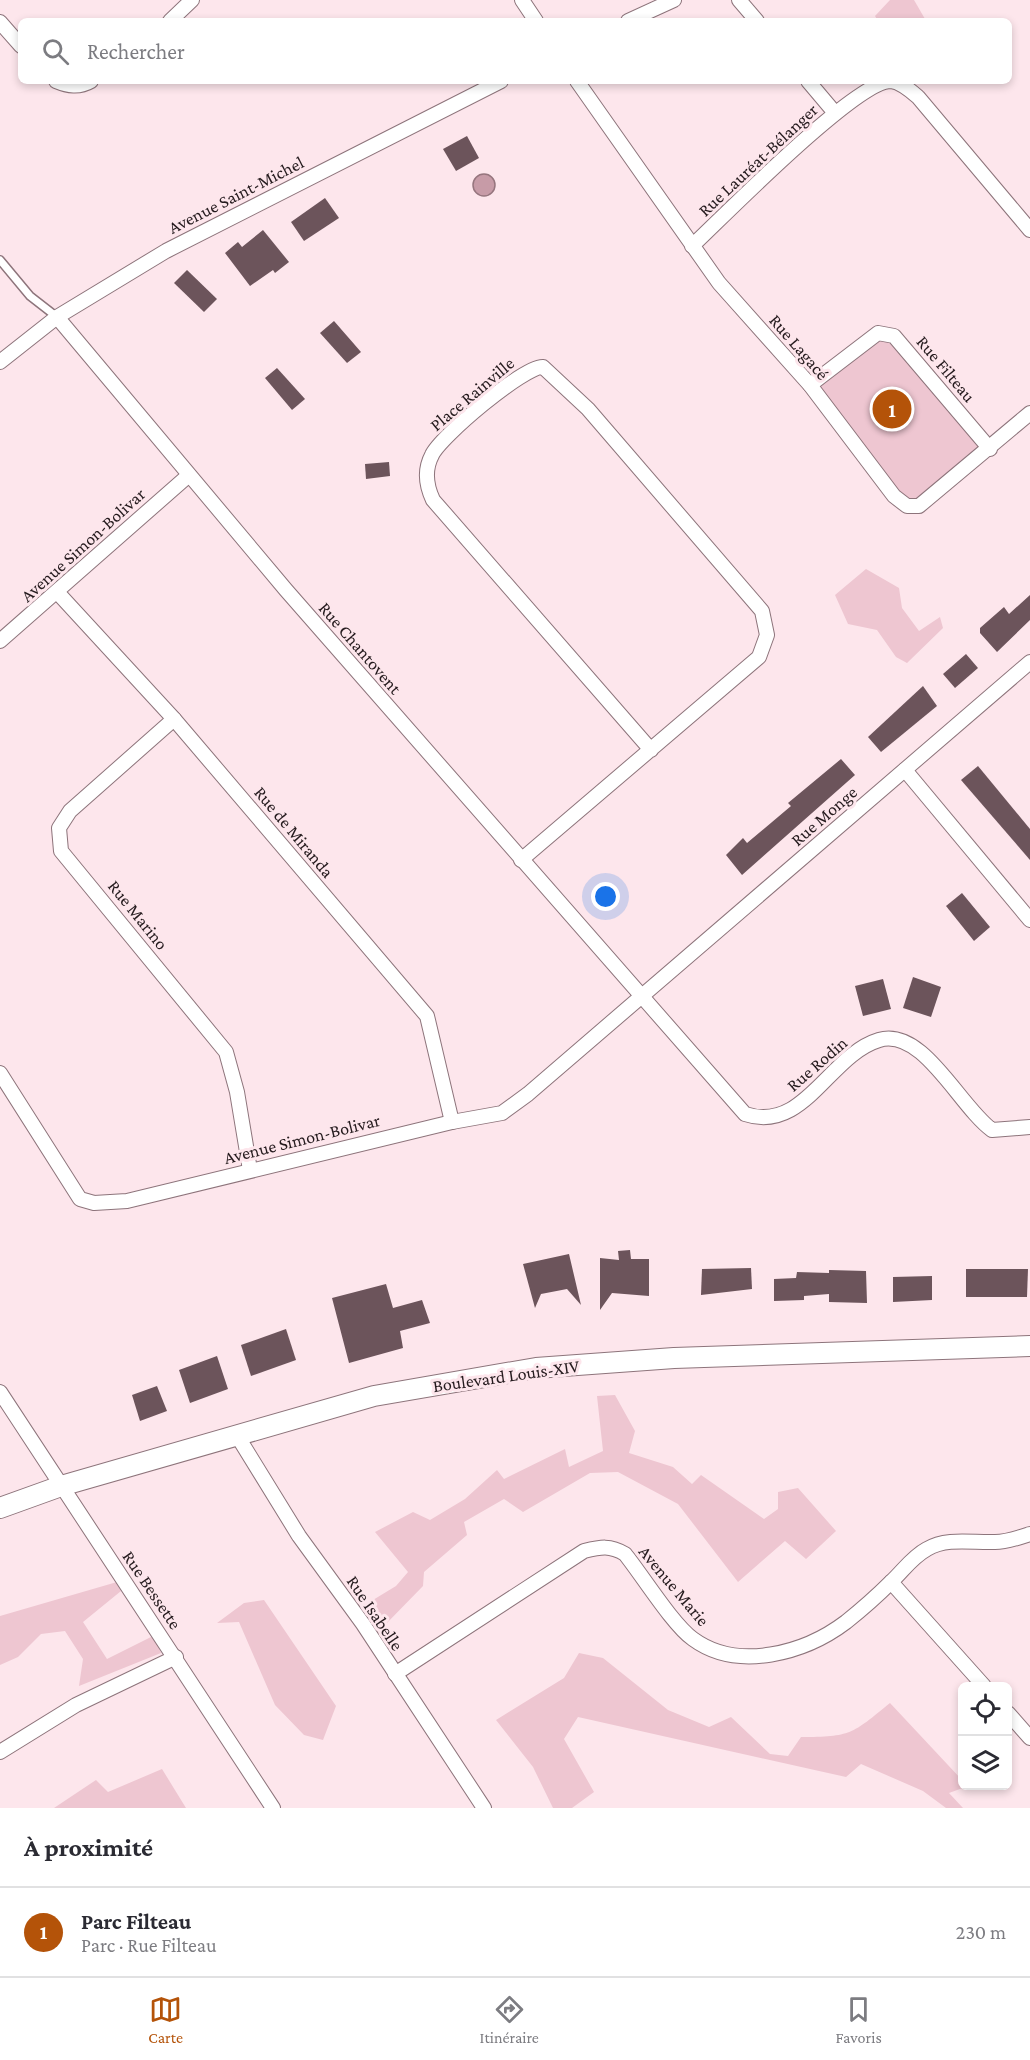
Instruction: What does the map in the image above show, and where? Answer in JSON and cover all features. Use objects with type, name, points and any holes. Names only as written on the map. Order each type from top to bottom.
[{"type":"main road","name":"Boulevard Louis-XIV","points":[[0,1508],[61,1486],[238,1437],[374,1396],[536,1368],[674,1358],[1030,1346]]},
{"type":"street","points":[[173,18],[192,0]]},
{"type":"street","points":[[522,0],[534,18]]},
{"type":"street","points":[[635,18],[674,0]]},
{"type":"street","points":[[739,0],[754,18]]},
{"type":"street","points":[[0,22],[18,43]]},
{"type":"street","points":[[66,84],[83,86],[86,84]]},
{"type":"street","name":"Avenue Saint-Michel","points":[[0,362],[57,317],[166,251],[495,84]]},
{"type":"street","name":"Rue Lagacé","points":[[580,84],[719,283],[810,385],[894,496],[907,506],[919,506],[990,449],[1030,413]]},
{"type":"street","points":[[811,84],[835,113]]},
{"type":"street","name":"Rue Lauréat-Bélanger","points":[[692,246],[835,113],[879,84]]},
{"type":"street","name":"Rue Lauréat-Bélanger","points":[[900,84],[907,87],[918,97],[1030,230]]},
{"type":"street","name":"Rue Chantovent","points":[[57,317],[189,475],[641,997]]},
{"type":"street","name":"Rue Filteau","points":[[810,385],[878,333],[894,336],[990,449]]},
{"type":"street","name":"Place Rainville","points":[[521,860],[651,750],[759,657],[765,645],[767,624],[762,610],[588,409],[543,367],[536,367],[517,377],[447,436],[432,454],[426,471],[429,490],[433,500],[651,750]]},
{"type":"street","name":"Avenue Simon-Bolivar","points":[[0,642],[189,475]]},
{"type":"street","name":"Rue de Miranda","points":[[58,593],[174,719],[427,1016],[452,1122]]},
{"type":"street","name":"Rue Monge","points":[[641,997],[1030,662]]},
{"type":"street","name":"Rue Marino","points":[[174,719],[70,811],[58,828],[61,851],[226,1052],[237,1092],[250,1170]]},
{"type":"street","points":[[905,770],[1030,920]]},
{"type":"street","name":"Avenue Simon-Bolivar","points":[[0,1073],[80,1199],[94,1203],[127,1201],[452,1122],[502,1113],[528,1094],[641,997]]},
{"type":"street","name":"Rue Rodin","points":[[641,997],[745,1114],[759,1119],[792,1110],[864,1047],[879,1040],[896,1037],[922,1051],[969,1111],[992,1130],[1030,1127]]},
{"type":"street","name":"Rue Bessette","points":[[0,1392],[273,1808]]},
{"type":"street","name":"Rue Isabelle","points":[[238,1437],[299,1536],[363,1624],[484,1808]]},
{"type":"street","name":"Avenue Marie","points":[[395,1674],[584,1551],[601,1546],[613,1547],[625,1554],[692,1638],[714,1651],[735,1656],[792,1650],[819,1639],[846,1622],[891,1582],[914,1557],[929,1547],[952,1542],[995,1542],[1030,1534]]},
{"type":"street","points":[[891,1582],[980,1682]]},
{"type":"street","points":[[0,1752],[76,1705],[176,1658]]},
{"type":"street","points":[[1012,1718],[1030,1738]]},
{"type":"lane","points":[[0,260],[30,296],[57,317]]},
{"type":"shaded area","points":[[890,0],[914,0],[924,18],[876,18],[875,16]]},
{"type":"shaded area","points":[[484,174],[492,177],[495,185],[492,193],[484,196],[476,193],[473,185],[476,177]]},
{"type":"shaded area","points":[[878,333],[894,336],[990,449],[907,506],[810,385]]},
{"type":"shaded area","points":[[866,569],[899,588],[902,608],[919,631],[940,617],[943,628],[907,663],[896,657],[877,630],[848,624],[835,595]]},
{"type":"shaded area","points":[[615,1395],[635,1431],[629,1453],[673,1467],[692,1484],[701,1475],[764,1519],[778,1509],[778,1492],[798,1488],[836,1531],[806,1559],[785,1541],[738,1582],[678,1504],[618,1472],[590,1473],[523,1512],[504,1499],[464,1522],[467,1535],[424,1572],[423,1586],[384,1626],[368,1603],[396,1586],[408,1572],[375,1532],[413,1512],[430,1520],[465,1499],[497,1470],[504,1479],[565,1449],[569,1467],[603,1451],[597,1396]]},
{"type":"shaded area","points":[[117,1582],[121,1591],[83,1622],[107,1659],[153,1636],[161,1653],[79,1686],[83,1659],[65,1631],[41,1634],[18,1657],[0,1665],[0,1616]]},
{"type":"shaded area","points":[[264,1600],[336,1706],[323,1740],[304,1735],[275,1705],[239,1622],[217,1623],[244,1603]]},
{"type":"shaded area","points":[[579,1653],[603,1658],[668,1710],[709,1727],[731,1717],[770,1754],[788,1756],[801,1737],[831,1736],[850,1732],[890,1703],[958,1776],[958,1790],[949,1793],[963,1808],[946,1808],[923,1791],[861,1764],[846,1777],[578,1717],[564,1739],[594,1792],[572,1808],[553,1808],[533,1767],[496,1720],[564,1678]]},
{"type":"shaded area","points":[[162,1769],[186,1808],[54,1808],[96,1780],[108,1792]]},
{"type":"building","points":[[467,136],[479,158],[456,171],[443,149]]},
{"type":"building","points":[[325,198],[339,218],[304,241],[291,222]]},
{"type":"building","points":[[263,230],[289,262],[275,273],[273,270],[250,286],[225,253],[238,242],[242,247]]},
{"type":"building","points":[[187,270],[217,299],[204,312],[174,283]]},
{"type":"building","points":[[334,321],[361,352],[347,363],[320,333]]},
{"type":"building","points":[[277,368],[305,399],[292,410],[265,378]]},
{"type":"building","points":[[389,462],[390,476],[366,479],[365,464]]},
{"type":"building","points":[[1030,595],[1030,620],[997,652],[980,633],[980,628],[1004,607],[1009,614]]},
{"type":"building","points":[[966,654],[978,668],[955,688],[943,674]]},
{"type":"building","points":[[923,686],[937,706],[881,752],[868,737]]},
{"type":"building","points":[[841,759],[855,775],[742,875],[726,855],[743,838],[747,843],[791,806],[788,803]]},
{"type":"building","points":[[978,766],[1030,829],[1030,860],[961,780]]},
{"type":"building","points":[[962,893],[990,927],[974,941],[946,906]]},
{"type":"building","points":[[913,977],[941,987],[931,1017],[903,1008]]},
{"type":"building","points":[[883,979],[891,1009],[863,1016],[855,986]]},
{"type":"building","points":[[630,1250],[631,1259],[649,1259],[649,1296],[612,1293],[600,1310],[600,1258],[619,1260],[618,1251]]},
{"type":"building","points":[[569,1254],[581,1305],[567,1289],[541,1294],[535,1308],[523,1264]]},
{"type":"building","points":[[751,1268],[752,1289],[701,1295],[702,1269]]},
{"type":"building","points":[[966,1269],[1028,1269],[1027,1297],[966,1297]]},
{"type":"building","points":[[829,1270],[866,1271],[867,1303],[829,1302],[829,1294],[804,1296],[804,1300],[774,1301],[774,1279],[796,1278],[797,1272],[829,1273]]},
{"type":"building","points":[[932,1276],[932,1300],[893,1302],[893,1277]]},
{"type":"building","points":[[386,1284],[393,1308],[422,1300],[430,1323],[400,1331],[403,1348],[349,1363],[332,1298]]},
{"type":"building","points":[[286,1329],[296,1360],[251,1376],[241,1345]]},
{"type":"building","points":[[217,1356],[228,1389],[190,1403],[179,1370]]},
{"type":"building","points":[[157,1386],[167,1411],[140,1421],[132,1395]]},
{"type":"place","name":"Parc Filteau","points":[[892,409]]}]
